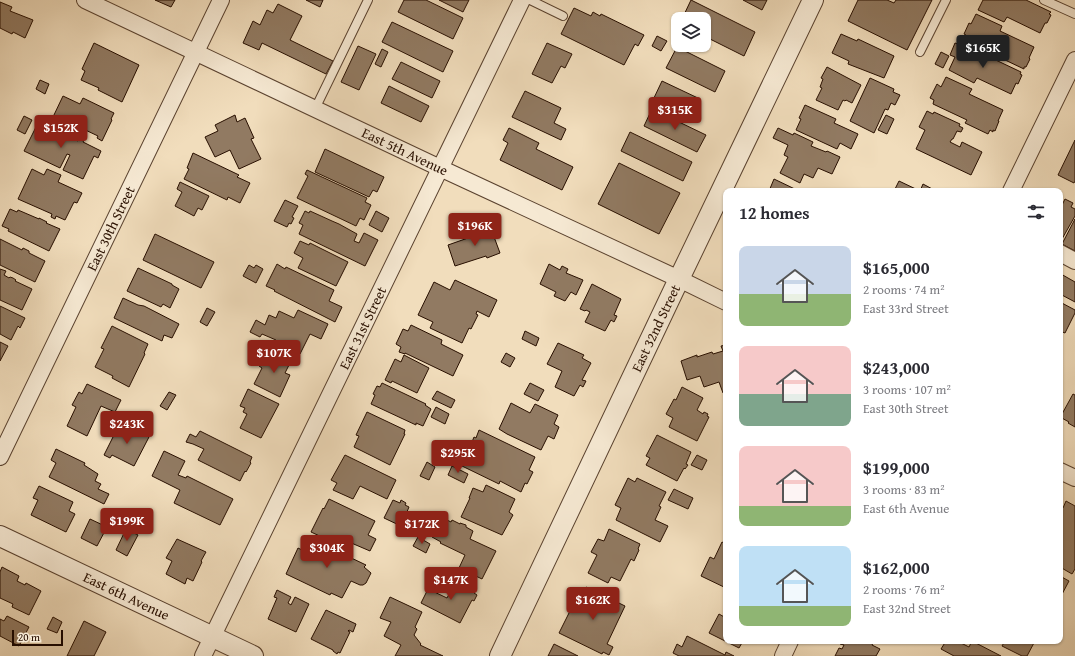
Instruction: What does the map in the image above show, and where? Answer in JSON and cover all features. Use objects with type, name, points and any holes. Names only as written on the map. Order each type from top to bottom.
[{"type":"street","name":"East 5th Avenue","points":[[86,0],[723,301]]},
{"type":"street","name":"East 30th Street","points":[[0,457],[221,0]]},
{"type":"street","name":"East 31st Street","points":[[202,656],[522,0]]},
{"type":"street","name":"East 32nd Street","points":[[500,656],[813,0]]},
{"type":"street","points":[[1012,188],[1075,60]]},
{"type":"street","points":[[1063,255],[1075,261]]},
{"type":"street","points":[[1063,472],[1075,478]]},
{"type":"street","name":"East 6th Avenue","points":[[0,536],[253,656]]},
{"type":"street","points":[[783,656],[789,644]]},
{"type":"lane","points":[[315,109],[368,0]]},
{"type":"lane","points":[[530,0],[563,16]]},
{"type":"lane","points":[[920,52],[946,0]]},
{"type":"lane","points":[[1044,0],[1075,14]]},
{"type":"building","points":[[155,0],[175,0],[171,7]]},
{"type":"building","points":[[306,0],[323,0],[320,7]]},
{"type":"building","points":[[404,0],[426,0],[463,18],[453,39],[398,12]]},
{"type":"building","points":[[439,0],[469,0],[463,12]]},
{"type":"building","points":[[691,0],[755,32],[744,56],[711,40],[711,12],[685,12]]},
{"type":"building","points":[[743,0],[767,0],[762,10]]},
{"type":"building","points":[[858,0],[887,0],[894,3],[896,0],[932,0],[907,50],[848,21]]},
{"type":"building","points":[[983,0],[1026,0],[1051,12],[1049,14],[1051,15],[1040,33],[1007,17],[1004,22],[978,10]]},
{"type":"building","points":[[0,2],[12,7],[10,11],[33,20],[25,38],[0,28]]},
{"type":"building","points":[[278,4],[302,16],[290,40],[333,61],[326,74],[262,43],[259,50],[243,43],[253,21],[260,25],[267,10],[273,13]]},
{"type":"building","points":[[574,8],[591,16],[593,12],[600,16],[601,14],[644,35],[638,46],[635,44],[624,65],[561,34]]},
{"type":"building","points":[[976,14],[1002,26],[1000,31],[1034,47],[1029,58],[1030,59],[1024,69],[963,40],[969,23],[971,24]]},
{"type":"building","points":[[392,22],[453,51],[443,72],[382,42]]},
{"type":"building","points":[[841,34],[857,41],[858,39],[894,56],[884,78],[848,64],[849,61],[832,53]]},
{"type":"building","points":[[657,36],[667,41],[661,51],[652,46]]},
{"type":"building","points":[[94,43],[139,65],[122,102],[98,90],[99,88],[81,80],[85,71],[82,69]]},
{"type":"building","points":[[547,43],[572,54],[565,68],[561,66],[552,83],[532,74]]},
{"type":"building","points":[[955,43],[962,44],[1021,72],[1020,74],[1022,75],[1018,84],[1016,83],[1011,94],[977,78],[974,83],[949,70],[955,57],[950,55]]},
{"type":"building","points":[[358,46],[376,54],[359,90],[341,82]]},
{"type":"building","points":[[382,49],[388,52],[381,67],[375,64]]},
{"type":"building","points":[[674,52],[687,52],[725,71],[715,92],[666,68]]},
{"type":"building","points":[[941,52],[949,56],[943,68],[935,64]]},
{"type":"building","points":[[401,62],[440,81],[432,98],[392,79]]},
{"type":"building","points":[[827,67],[861,85],[852,103],[843,100],[838,110],[816,100],[822,88],[820,87],[823,79],[821,78]]},
{"type":"building","points":[[946,77],[972,89],[969,94],[1003,110],[995,131],[993,130],[993,132],[990,130],[988,134],[965,123],[967,120],[933,104],[934,100],[930,98],[937,84],[941,87]]},
{"type":"building","points":[[870,78],[894,89],[893,92],[900,95],[895,105],[891,103],[888,110],[885,109],[874,133],[850,121]]},
{"type":"building","points":[[40,80],[49,84],[45,94],[36,89]]},
{"type":"building","points":[[662,81],[700,99],[691,118],[653,100]]},
{"type":"building","points":[[389,86],[429,106],[421,122],[381,103]]},
{"type":"building","points":[[525,91],[561,108],[554,123],[566,129],[561,140],[512,117]]},
{"type":"building","points":[[63,96],[80,104],[83,98],[114,113],[102,141],[97,138],[98,136],[58,117],[58,119],[53,117]]},
{"type":"building","points":[[805,105],[836,119],[834,123],[858,134],[851,149],[840,143],[837,149],[796,130],[801,119],[799,118]]},
{"type":"building","points":[[652,109],[706,135],[697,152],[644,126]]},
{"type":"building","points":[[927,111],[933,114],[934,112],[960,124],[959,126],[963,128],[961,132],[957,131],[950,142],[960,147],[962,142],[982,152],[971,175],[916,149],[925,130],[919,127]]},
{"type":"building","points":[[235,115],[237,122],[245,118],[254,138],[251,139],[261,159],[239,169],[230,150],[215,157],[205,137],[218,131],[215,125]]},
{"type":"building","points":[[886,115],[894,119],[887,134],[878,130]]},
{"type":"building","points":[[24,116],[32,120],[25,134],[17,130]]},
{"type":"building","points":[[39,121],[56,129],[57,127],[75,136],[74,139],[78,141],[79,138],[84,140],[83,142],[101,151],[98,158],[94,156],[83,179],[63,170],[70,155],[67,154],[60,168],[24,151]]},
{"type":"building","points":[[509,128],[539,143],[536,149],[573,167],[562,190],[500,160],[508,143],[503,140]]},
{"type":"building","points":[[778,128],[793,135],[794,133],[813,142],[811,146],[840,157],[832,174],[818,168],[813,178],[804,174],[800,183],[780,173],[788,157],[784,155],[788,145],[773,138]]},
{"type":"building","points":[[630,132],[692,162],[683,181],[621,151]]},
{"type":"building","points":[[1075,140],[1075,181],[1074,183],[1058,175]]},
{"type":"building","points":[[325,149],[384,177],[377,192],[373,190],[369,197],[315,172]]},
{"type":"building","points":[[193,153],[239,175],[237,177],[250,183],[240,203],[228,197],[227,200],[184,179],[189,169],[187,168]]},
{"type":"building","points":[[619,163],[680,193],[659,234],[598,204]]},
{"type":"building","points":[[32,169],[44,175],[47,169],[61,175],[58,182],[82,193],[77,203],[74,202],[65,220],[56,216],[55,219],[51,217],[52,214],[18,199]]},
{"type":"building","points":[[307,170],[367,198],[365,202],[371,205],[364,220],[360,218],[356,226],[297,198],[308,176],[305,174]]},
{"type":"building","points":[[774,179],[793,188],[770,188]]},
{"type":"building","points":[[899,181],[914,188],[896,188]]},
{"type":"building","points":[[180,182],[209,196],[202,210],[198,208],[194,216],[175,206],[182,192],[177,189]]},
{"type":"building","points":[[923,184],[930,188],[921,188]]},
{"type":"building","points":[[1065,199],[1073,203],[1071,207],[1075,209],[1075,216],[1063,237],[1063,203]]},
{"type":"building","points":[[285,200],[298,206],[292,217],[294,218],[291,224],[289,223],[287,227],[274,221]]},
{"type":"building","points":[[10,209],[17,212],[18,210],[39,218],[60,229],[49,251],[8,231],[9,229],[2,226]]},
{"type":"building","points":[[305,211],[309,213],[310,211],[357,234],[354,241],[359,243],[364,233],[378,240],[365,266],[299,234],[303,225],[299,223]]},
{"type":"building","points":[[376,211],[389,218],[382,232],[369,225]]},
{"type":"building","points":[[1075,219],[1075,251],[1063,245]]},
{"type":"building","points":[[490,226],[500,253],[455,266],[448,245],[468,238],[467,234]]},
{"type":"building","points":[[155,234],[214,262],[201,288],[143,260]]},
{"type":"building","points":[[0,239],[22,250],[23,248],[29,251],[29,253],[45,261],[35,282],[0,265]]},
{"type":"building","points":[[300,241],[309,245],[310,243],[348,262],[336,286],[298,268],[303,258],[294,253]]},
{"type":"building","points":[[277,264],[285,269],[286,267],[334,290],[329,301],[342,307],[335,322],[266,286]]},
{"type":"building","points":[[549,264],[560,270],[562,266],[568,269],[566,273],[583,280],[576,295],[571,292],[565,301],[554,296],[556,292],[540,284]]},
{"type":"building","points":[[249,265],[254,268],[256,265],[263,269],[256,283],[243,276]]},
{"type":"building","points":[[138,268],[172,284],[179,289],[170,308],[163,304],[161,307],[127,291]]},
{"type":"building","points":[[0,269],[6,271],[4,275],[9,278],[13,278],[16,280],[15,281],[32,289],[22,310],[0,300]]},
{"type":"building","points":[[1063,275],[1075,282],[1075,302],[1063,296]]},
{"type":"building","points":[[455,280],[497,300],[489,317],[477,311],[476,314],[478,315],[471,329],[469,328],[462,343],[430,328],[433,322],[418,315],[434,282],[450,290]]},
{"type":"building","points":[[592,284],[621,299],[614,315],[617,316],[614,322],[611,320],[605,331],[585,322],[590,312],[580,309]]},
{"type":"building","points":[[123,298],[138,305],[144,306],[179,324],[172,338],[164,335],[162,341],[114,318]]},
{"type":"building","points":[[1063,304],[1075,310],[1065,333],[1063,332]]},
{"type":"building","points":[[0,306],[25,318],[20,328],[18,326],[11,340],[0,334]]},
{"type":"building","points":[[207,308],[215,312],[207,326],[200,322]]},
{"type":"building","points":[[298,310],[328,324],[321,339],[310,334],[300,354],[275,342],[276,340],[262,334],[260,337],[250,332],[256,320],[265,325],[269,315],[276,318],[279,311],[294,318]]},
{"type":"building","points":[[411,325],[442,340],[441,344],[463,355],[453,376],[405,353],[399,352],[401,347],[396,344],[403,329],[408,331]]},
{"type":"building","points":[[112,326],[148,344],[144,353],[145,354],[129,387],[112,378],[113,376],[95,367],[104,349],[101,348]]},
{"type":"building","points":[[525,331],[539,338],[536,346],[522,339]]},
{"type":"building","points":[[0,342],[8,346],[0,361]]},
{"type":"building","points":[[558,343],[584,355],[582,358],[591,363],[582,380],[586,381],[583,387],[580,385],[574,396],[555,387],[562,371],[547,364]]},
{"type":"building","points":[[723,351],[723,393],[719,382],[704,387],[700,376],[687,380],[681,361],[697,355],[697,357],[712,352],[713,354]]},
{"type":"building","points":[[277,352],[292,359],[285,373],[290,375],[280,397],[254,384],[262,368],[259,366],[264,356],[273,360]]},
{"type":"building","points":[[506,353],[515,358],[510,367],[501,362]]},
{"type":"building","points":[[404,355],[429,368],[417,393],[392,381],[391,383],[385,380],[395,359],[401,362]]},
{"type":"building","points":[[382,383],[426,404],[425,405],[431,409],[423,426],[416,423],[416,425],[371,404],[375,395],[373,394],[377,386],[380,387]]},
{"type":"building","points":[[530,383],[544,390],[538,401],[524,394]]},
{"type":"building","points":[[87,384],[121,400],[115,412],[101,406],[87,436],[67,426],[76,407],[72,405],[79,392],[82,394]]},
{"type":"building","points":[[682,387],[703,398],[697,410],[703,414],[704,412],[708,414],[707,416],[709,417],[697,441],[669,427],[673,418],[666,414],[674,399],[676,400]]},
{"type":"building","points":[[248,389],[279,404],[261,438],[240,428],[247,414],[243,412],[245,408],[240,406]]},
{"type":"building","points":[[437,391],[455,400],[451,408],[432,399]]},
{"type":"building","points":[[169,392],[176,395],[167,410],[160,406]]},
{"type":"building","points":[[1073,394],[1075,395],[1075,427],[1063,419],[1063,412]]},
{"type":"building","points":[[511,403],[530,413],[535,404],[558,415],[554,424],[559,427],[554,439],[548,436],[541,450],[499,429]]},
{"type":"building","points":[[436,407],[449,414],[445,424],[431,417]]},
{"type":"building","points":[[367,412],[405,430],[405,434],[390,465],[354,447],[359,436],[356,435]]},
{"type":"building","points":[[120,423],[149,437],[134,466],[112,455],[110,458],[104,455]]},
{"type":"building","points":[[479,430],[535,457],[529,470],[533,472],[527,484],[525,483],[521,492],[500,481],[499,484],[462,466],[463,465],[454,460],[463,441],[472,446],[474,437],[476,438]]},
{"type":"building","points":[[200,431],[252,457],[251,463],[240,481],[198,460],[204,449],[186,442],[190,434],[196,437]]},
{"type":"building","points":[[657,435],[691,452],[686,464],[688,465],[685,469],[684,468],[677,481],[646,465],[650,458],[646,456]]},
{"type":"building","points":[[56,449],[85,463],[84,465],[98,474],[95,481],[101,484],[98,489],[109,494],[104,504],[49,477],[56,463],[51,460]]},
{"type":"building","points":[[164,451],[185,461],[178,475],[186,478],[187,476],[233,499],[220,525],[174,503],[180,490],[152,476]]},
{"type":"building","points":[[345,455],[396,480],[387,499],[360,486],[353,499],[333,490],[337,483],[331,480]]},
{"type":"building","points":[[697,455],[707,460],[702,470],[691,465]]},
{"type":"building","points":[[427,462],[435,467],[429,480],[420,476]]},
{"type":"building","points":[[452,466],[468,474],[464,483],[448,475]]},
{"type":"building","points":[[628,478],[635,482],[637,478],[666,492],[659,506],[661,507],[655,520],[668,526],[660,542],[616,520],[621,508],[615,505]]},
{"type":"building","points":[[486,485],[515,499],[509,512],[513,515],[502,535],[461,517],[473,488],[483,492]]},
{"type":"building","points":[[39,486],[73,502],[69,511],[75,514],[66,532],[31,515],[38,500],[33,498]]},
{"type":"building","points":[[674,489],[693,498],[688,509],[668,500]]},
{"type":"building","points":[[329,499],[375,521],[368,535],[376,539],[370,551],[342,539],[339,545],[311,532]]},
{"type":"building","points":[[393,500],[400,503],[401,500],[409,507],[401,526],[384,518]]},
{"type":"building","points":[[1066,501],[1075,506],[1075,569],[1072,574],[1063,569],[1063,508]]},
{"type":"building","points":[[441,517],[451,522],[452,520],[466,525],[466,527],[473,531],[470,539],[496,551],[482,579],[459,568],[465,555],[440,543],[441,542],[432,537]]},
{"type":"building","points":[[90,519],[107,527],[97,546],[81,538]]},
{"type":"building","points":[[126,529],[138,535],[127,556],[116,550]]},
{"type":"building","points":[[609,529],[640,544],[634,561],[631,559],[620,581],[611,577],[608,583],[588,573],[597,555],[591,552],[598,539],[604,541]]},
{"type":"building","points":[[308,537],[322,544],[321,547],[323,548],[324,545],[366,565],[364,567],[371,573],[366,583],[360,585],[351,581],[342,598],[331,593],[330,595],[286,574],[298,548],[302,550]]},
{"type":"building","points":[[418,537],[430,544],[426,553],[413,546]]},
{"type":"building","points":[[177,539],[206,552],[193,581],[187,578],[185,584],[166,574],[172,561],[166,558]]},
{"type":"building","points":[[723,542],[723,587],[701,576],[710,557],[714,559]]},
{"type":"building","points":[[2,567],[19,576],[17,581],[25,585],[26,583],[41,591],[29,615],[12,607],[13,604],[0,598],[0,572]]},
{"type":"building","points":[[441,578],[450,582],[446,591],[437,587]]},
{"type":"building","points":[[1063,578],[1069,581],[1063,592]]},
{"type":"building","points":[[456,581],[475,590],[474,593],[477,595],[474,601],[472,600],[460,623],[421,603],[428,589],[447,598]]},
{"type":"building","points":[[586,587],[625,606],[607,644],[613,647],[609,655],[603,652],[602,654],[559,633],[575,601],[579,602]]},
{"type":"building","points":[[277,590],[291,597],[288,603],[291,605],[295,597],[309,604],[296,632],[268,619],[277,598],[274,597]]},
{"type":"building","points":[[390,597],[422,612],[415,627],[417,629],[414,635],[421,644],[420,645],[443,656],[395,656],[401,645],[384,636],[391,622],[380,618]]},
{"type":"building","points":[[326,610],[356,624],[353,632],[348,631],[350,632],[340,653],[338,652],[337,654],[333,650],[311,639]]},
{"type":"building","points":[[719,614],[723,616],[723,640],[709,633]]},
{"type":"building","points":[[7,616],[29,627],[19,646],[0,636],[0,619],[4,621]]},
{"type":"building","points":[[53,617],[62,622],[57,633],[47,629]]},
{"type":"building","points":[[84,621],[106,632],[94,656],[67,656]]},
{"type":"building","points":[[687,636],[725,655],[726,652],[734,656],[679,656],[673,653],[677,644],[682,647]]},
{"type":"building","points":[[554,644],[578,656],[548,656]]},
{"type":"building","points":[[731,644],[741,644],[739,648]]},
{"type":"building","points":[[840,644],[872,644],[880,649],[876,656],[835,656],[839,648],[842,649],[844,645]]},
{"type":"building","points":[[944,644],[963,644],[969,647],[970,644],[978,644],[1001,656],[954,656],[941,649]]},
{"type":"building","points":[[1003,644],[1033,644],[1027,656],[1022,656],[1002,646]]}]
